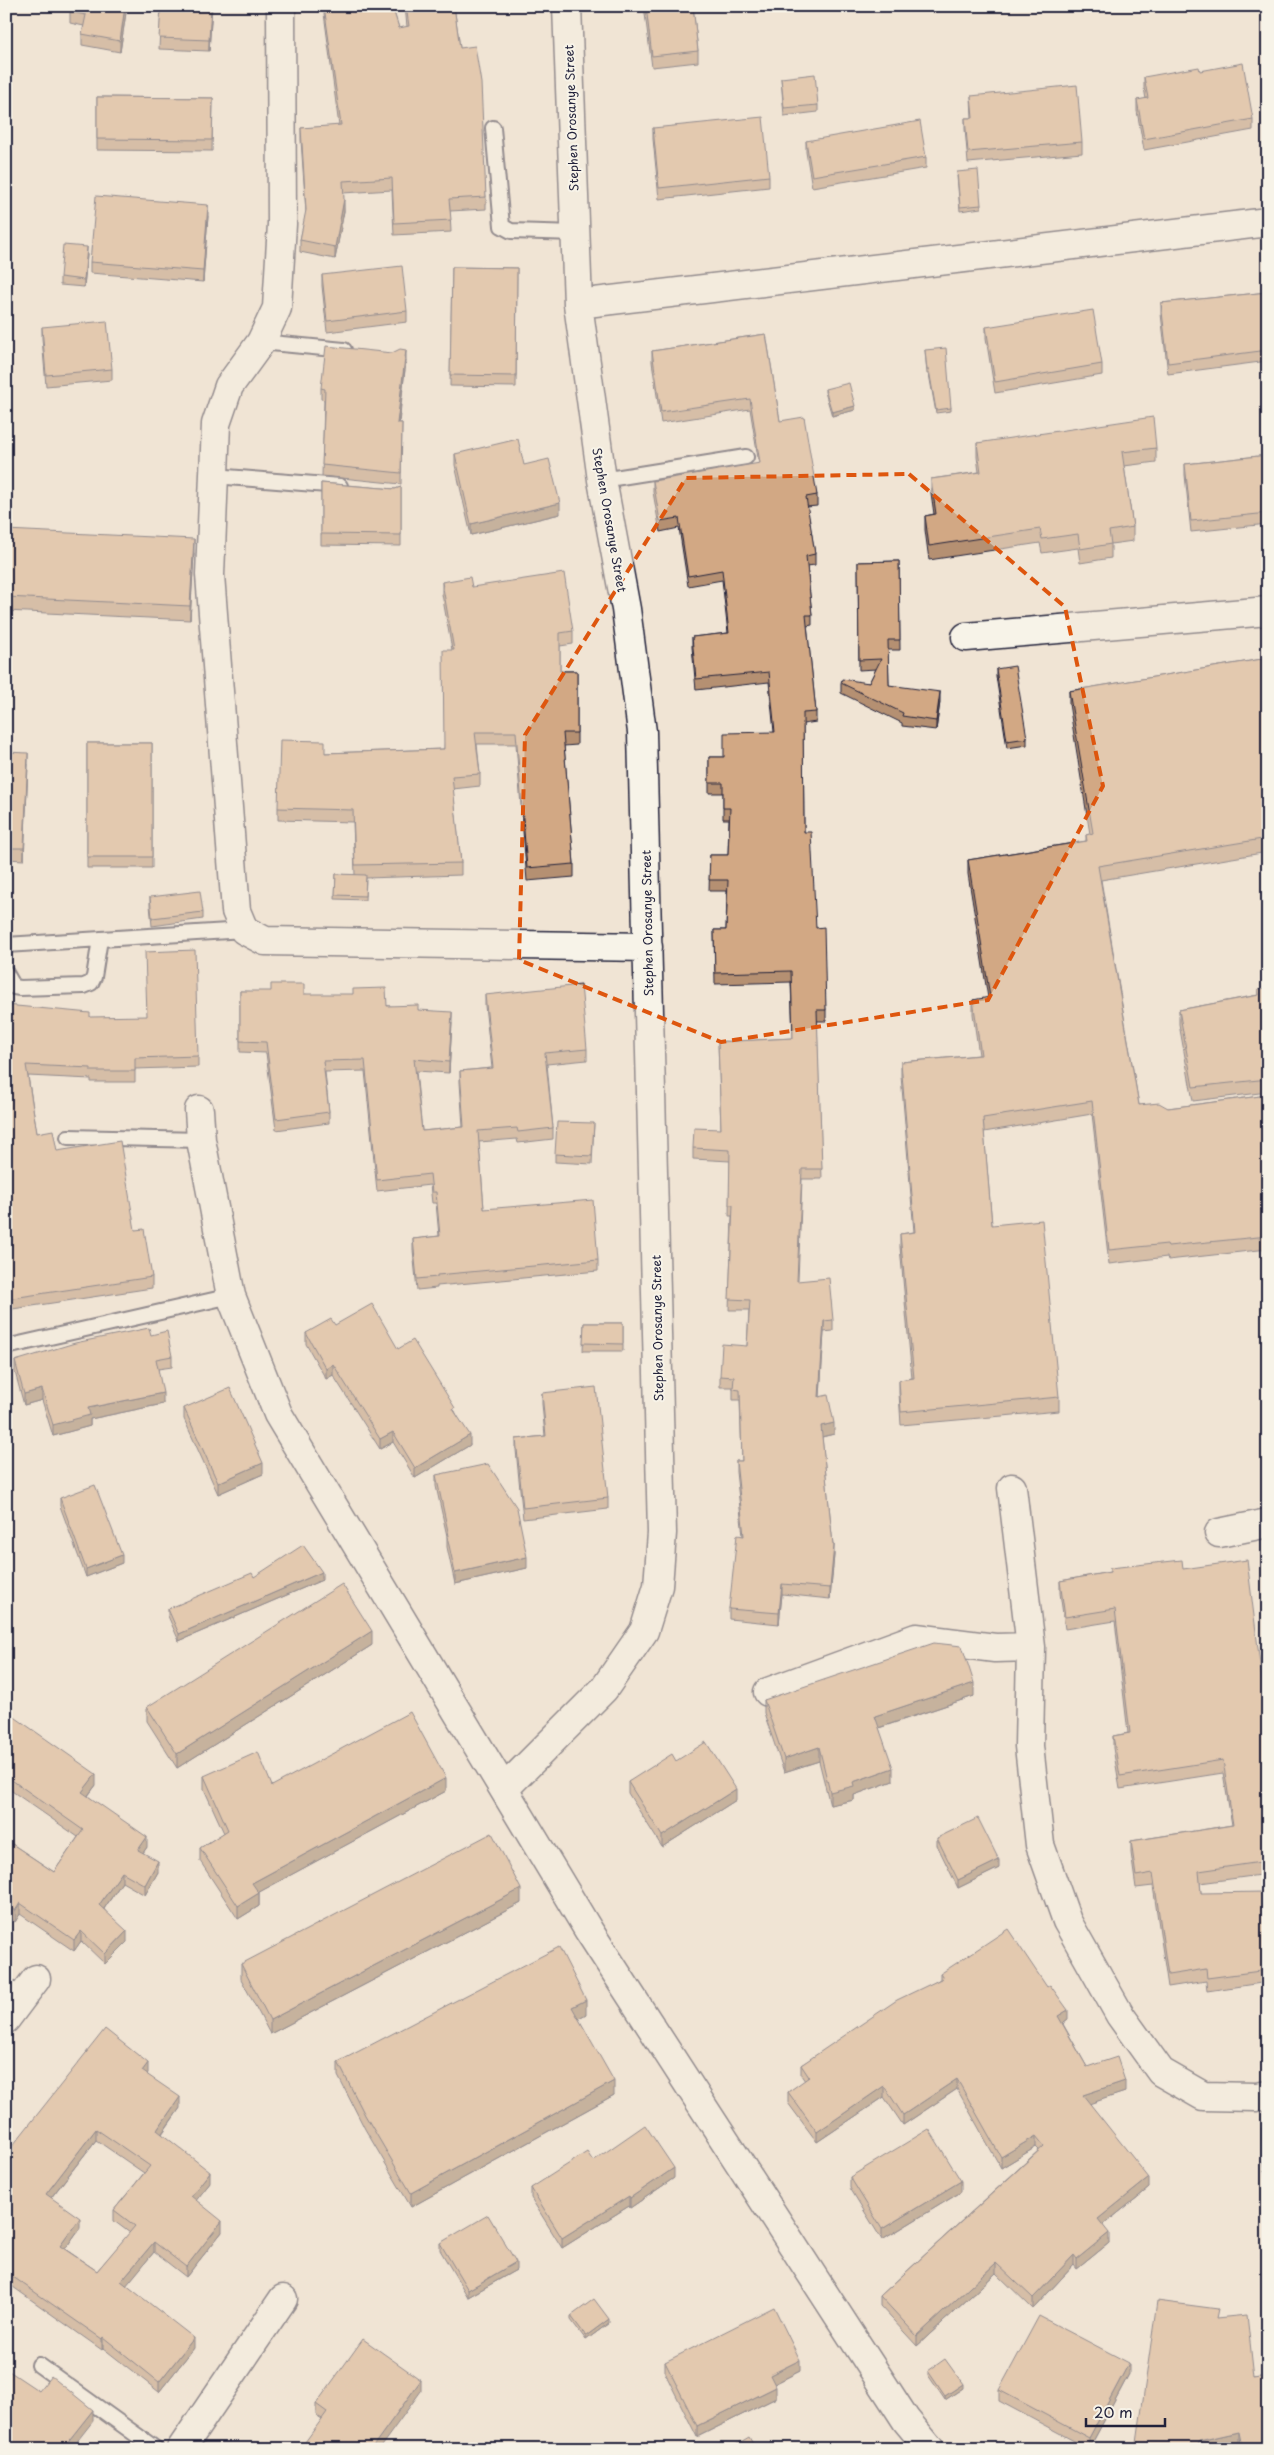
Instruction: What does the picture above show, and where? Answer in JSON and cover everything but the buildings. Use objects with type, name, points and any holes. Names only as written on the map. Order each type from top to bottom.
[{"type":"street","points":[[281,6],[282,224],[277,308],[261,342],[228,386],[216,424],[210,575],[236,911],[244,930],[265,941],[648,946]]},
{"type":"street","name":"Stephen Orosanye Street","points":[[505,1788],[604,1689],[644,1631],[658,1586],[662,1532],[642,732],[626,610],[602,480],[578,304],[567,6]]},
{"type":"street","points":[[578,304],[1268,222]]},
{"type":"street","points":[[966,637],[1268,611]]},
{"type":"street","points":[[199,1110],[201,1140],[231,1296],[278,1414],[505,1788],[589,1931],[906,2420],[930,2449]]},
{"type":"street","points":[[1012,1488],[1030,1647],[1029,1746],[1040,1845],[1067,1921],[1120,2015],[1161,2072],[1203,2096],[1256,2097],[1268,2095]]},
{"type":"street","points":[[1219,1534],[1268,1523]]},
{"type":"street","points":[[768,1692],[916,1638],[995,1648],[1030,1647]]},
{"type":"street","points":[[6,2019],[21,1987]]},
{"type":"street","points":[[181,2449],[283,2299]]},
{"type":"lane","points":[[493,128],[502,226],[511,231],[576,232]]},
{"type":"lane","points":[[261,342],[355,351]]},
{"type":"lane","points":[[602,480],[746,457]]},
{"type":"lane","points":[[214,476],[358,488]]},
{"type":"lane","points":[[6,945],[244,930]]},
{"type":"lane","points":[[6,973],[14,987],[20,988],[84,986],[91,983],[94,978],[100,940]]},
{"type":"lane","points":[[68,1137],[201,1140]]},
{"type":"lane","points":[[6,1347],[231,1296]]},
{"type":"lane","points":[[39,2365],[156,2449]]},
{"type":"highlighted area","points":[[909,474],[1065,607],[1103,786],[988,1000],[721,1042],[519,960],[525,735],[686,478]]}]
